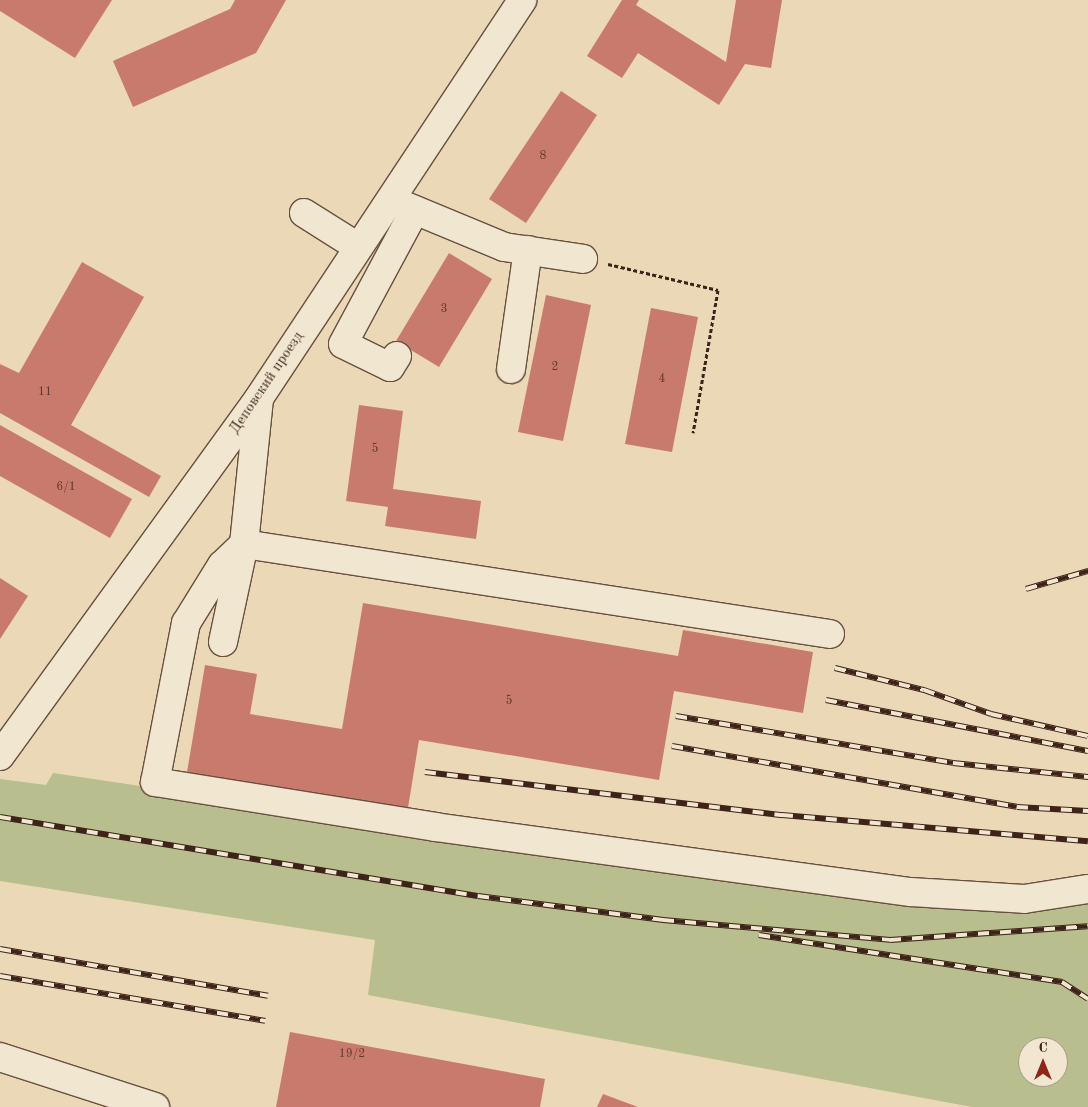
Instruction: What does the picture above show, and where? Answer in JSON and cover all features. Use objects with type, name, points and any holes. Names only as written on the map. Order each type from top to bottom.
[{"type":"street","name":"Деповский проезд","points":[[0,756],[259,398],[522,0]]},
{"type":"street","points":[[390,200],[504,247],[583,259]]},
{"type":"street","points":[[397,356],[390,367],[343,344],[415,210]]},
{"type":"street","points":[[304,212],[358,248]]},
{"type":"street","points":[[511,369],[528,250]]},
{"type":"street","points":[[223,642],[244,544],[259,398]]},
{"type":"street","points":[[244,544],[830,634]]},
{"type":"street","points":[[244,544],[222,565],[186,623],[155,782],[434,827],[911,892],[1024,899],[1088,889]]},
{"type":"street","points":[[0,1057],[155,1107]]},
{"type":"path","points":[[583,259],[718,290],[693,433]]},
{"type":"green space","points":[[53,773],[963,909],[1088,893],[1088,1107],[972,1107],[368,995],[375,940],[0,881],[0,779],[46,785]]},
{"type":"building","points":[[0,0],[112,0],[75,58],[0,11]]},
{"type":"building","points":[[235,0],[286,0],[256,53],[133,107],[113,61],[230,9]]},
{"type":"building","points":[[622,0],[639,0],[636,5],[726,62],[736,0],[782,0],[771,68],[745,64],[719,105],[638,53],[622,78],[587,56]]},
{"type":"building","points":[[561,91],[597,115],[526,223],[489,199]]},
{"type":"building","points":[[449,253],[492,279],[439,367],[396,341]]},
{"type":"building","points":[[82,262],[144,297],[71,425],[161,476],[149,497],[0,413],[0,364],[19,373]]},
{"type":"building","points":[[546,295],[591,305],[563,441],[518,432]]},
{"type":"building","points":[[651,308],[698,317],[672,452],[625,444]]},
{"type":"building","points":[[359,405],[403,411],[393,489],[481,501],[476,539],[385,526],[388,507],[346,501]]},
{"type":"building","points":[[0,425],[132,499],[110,538],[0,476]]},
{"type":"building","points":[[0,578],[28,596],[0,639]]},
{"type":"building","points":[[363,603],[678,656],[683,630],[813,652],[803,713],[674,691],[659,780],[419,740],[407,814],[186,778],[205,665],[257,674],[250,714],[342,729]]},
{"type":"building","points":[[290,1032],[545,1079],[540,1107],[276,1107]]},
{"type":"building","points":[[603,1094],[638,1107],[597,1107]]},
{"type":"railway","points":[[1026,589],[1088,571]]},
{"type":"railway","points":[[835,668],[924,690],[991,714],[1088,736]]},
{"type":"railway","points":[[826,700],[1088,751]]},
{"type":"railway","points":[[676,716],[953,763],[1088,777]]},
{"type":"railway","points":[[672,746],[1017,807],[1088,811]]},
{"type":"railway","points":[[425,772],[782,815],[1088,841]]},
{"type":"railway","points":[[0,817],[478,896],[663,920],[890,940],[1088,926]]},
{"type":"railway","points":[[759,935],[1062,982],[1088,999]]},
{"type":"railway","points":[[0,949],[268,996]]},
{"type":"railway","points":[[0,976],[265,1021]]}]
